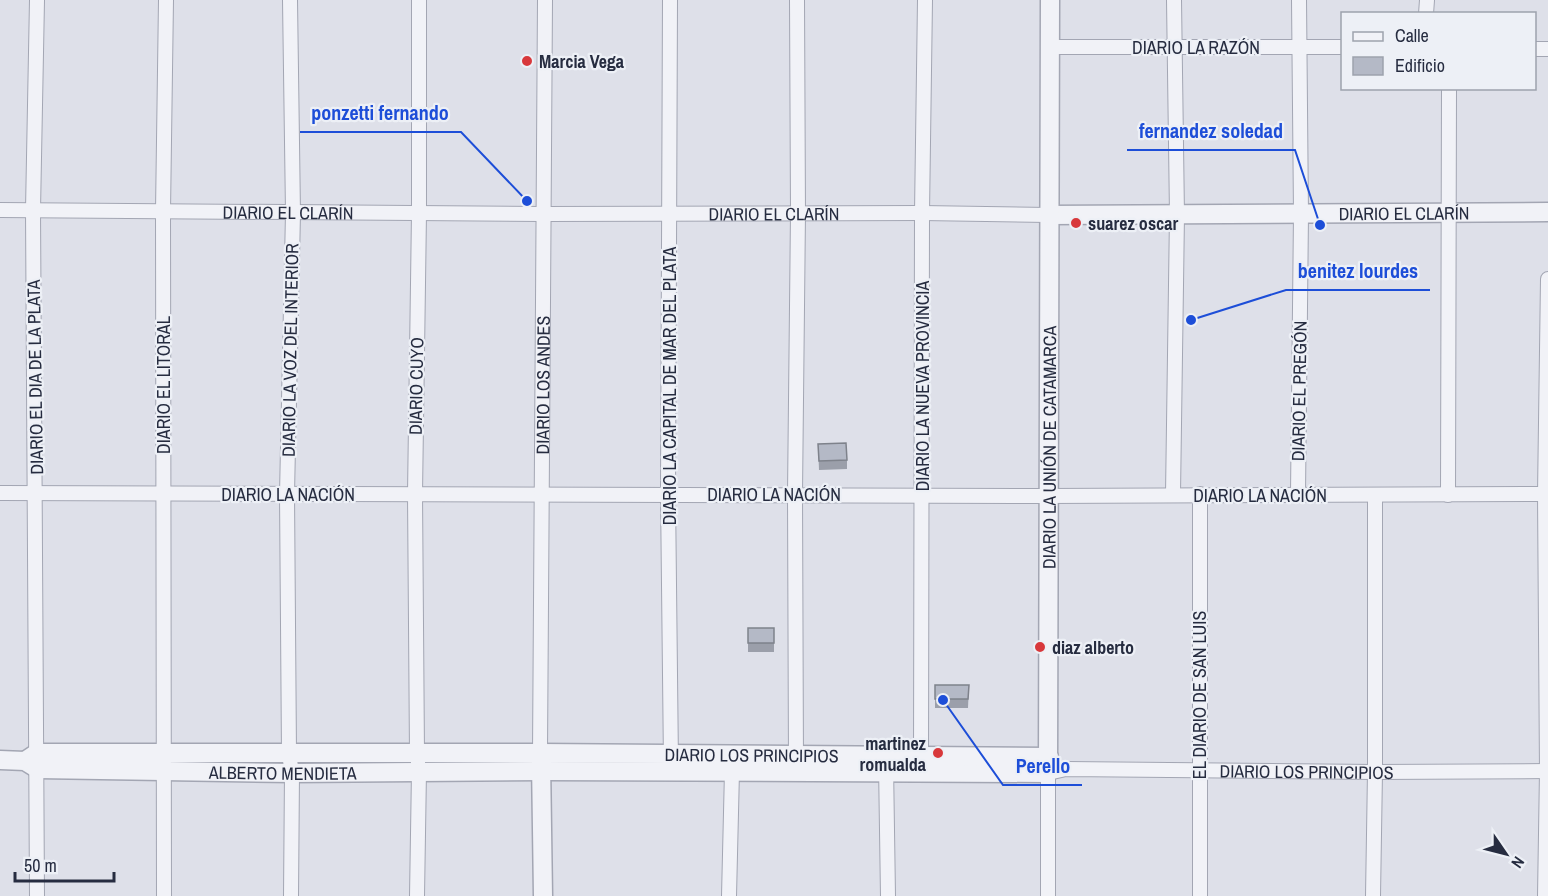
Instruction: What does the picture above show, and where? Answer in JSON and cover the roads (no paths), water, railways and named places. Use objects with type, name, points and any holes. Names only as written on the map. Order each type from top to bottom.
[{"type":"street","name":"DIARIO EL DIA DE LA PLATA","points":[[37,0],[33,210],[36,493],[33,761],[37,896]]},
{"type":"street","name":"DIARIO EL LITORAL","points":[[164,896],[163,211],[166,0]]},
{"type":"street","name":"DIARIO LA VOZ DEL INTERIOR","points":[[290,0],[293,213],[287,494],[289,754],[292,773],[291,896]]},
{"type":"street","name":"DIARIO CUYO","points":[[417,896],[415,494],[419,0]]},
{"type":"street","name":"DIARIO LOS ANDES","points":[[541,762],[545,0]]},
{"type":"street","name":"DIARIO LA CAPITAL DE MAR DEL PLATA","points":[[670,0],[668,495],[671,763]]},
{"type":"street","points":[[795,764],[797,0]]},
{"type":"street","name":"DIARIO LA NUEVA PROVINCIA","points":[[921,764],[922,213],[925,0]]},
{"type":"street","name":"DIARIO LA UNIÓN DE CATAMARCA","points":[[1048,896],[1054,766],[1048,496],[1050,0]]},
{"type":"street","points":[[1173,494],[1177,215],[1174,0]]},
{"type":"street","name":"DIARIO EL PREGÓN","points":[[1298,494],[1301,214],[1299,0]]},
{"type":"street","name":"DIARIO LA RAZÓN","points":[[1049,47],[1341,47]]},
{"type":"street","points":[[1448,495],[1449,90]]},
{"type":"street","name":"DIARIO EL CLARÍN","points":[[0,210],[1048,215],[1548,212]]},
{"type":"street","points":[[1545,896],[1548,771],[1548,279]]},
{"type":"street","name":"DIARIO LA NACIÓN","points":[[0,492],[922,496],[1547,494]]},
{"type":"street","name":"EL DIARIO DE SAN LUIS","points":[[1200,494],[1200,896]]},
{"type":"street","points":[[1372,896],[1376,496]]},
{"type":"street","name":"ALBERTO MENDIETA","points":[[0,760],[164,762],[289,754],[418,763]]},
{"type":"street","name":"ALBERTO MENDIETA","points":[[164,762],[292,773],[418,763],[541,762]]},
{"type":"street","points":[[541,762],[543,896]]},
{"type":"street","name":"DIARIO LOS PRINCIPIOS","points":[[541,762],[921,764],[1199,771],[1548,771]]},
{"type":"street","name":"DIARIO LOS PRINCIPIOS","points":[[671,763],[732,771],[795,764]]},
{"type":"street","points":[[886,764],[888,896]]},
{"type":"street","points":[[729,896],[732,771]]},
{"type":"place","name":"Marcia Vega","points":[[527,61]]},
{"type":"place","name":"ponzetti fernando","points":[[527,201]]},
{"type":"place","name":"suarez oscar","points":[[1076,223]]},
{"type":"place","name":"fernandez soledad","points":[[1320,225]]},
{"type":"place","name":"benitez lourdes","points":[[1191,320]]},
{"type":"place","name":"diaz alberto","points":[[1040,647]]},
{"type":"place","name":"Perello","points":[[943,700]]},
{"type":"place","name":"martinez romualda","points":[[938,753]]}]
